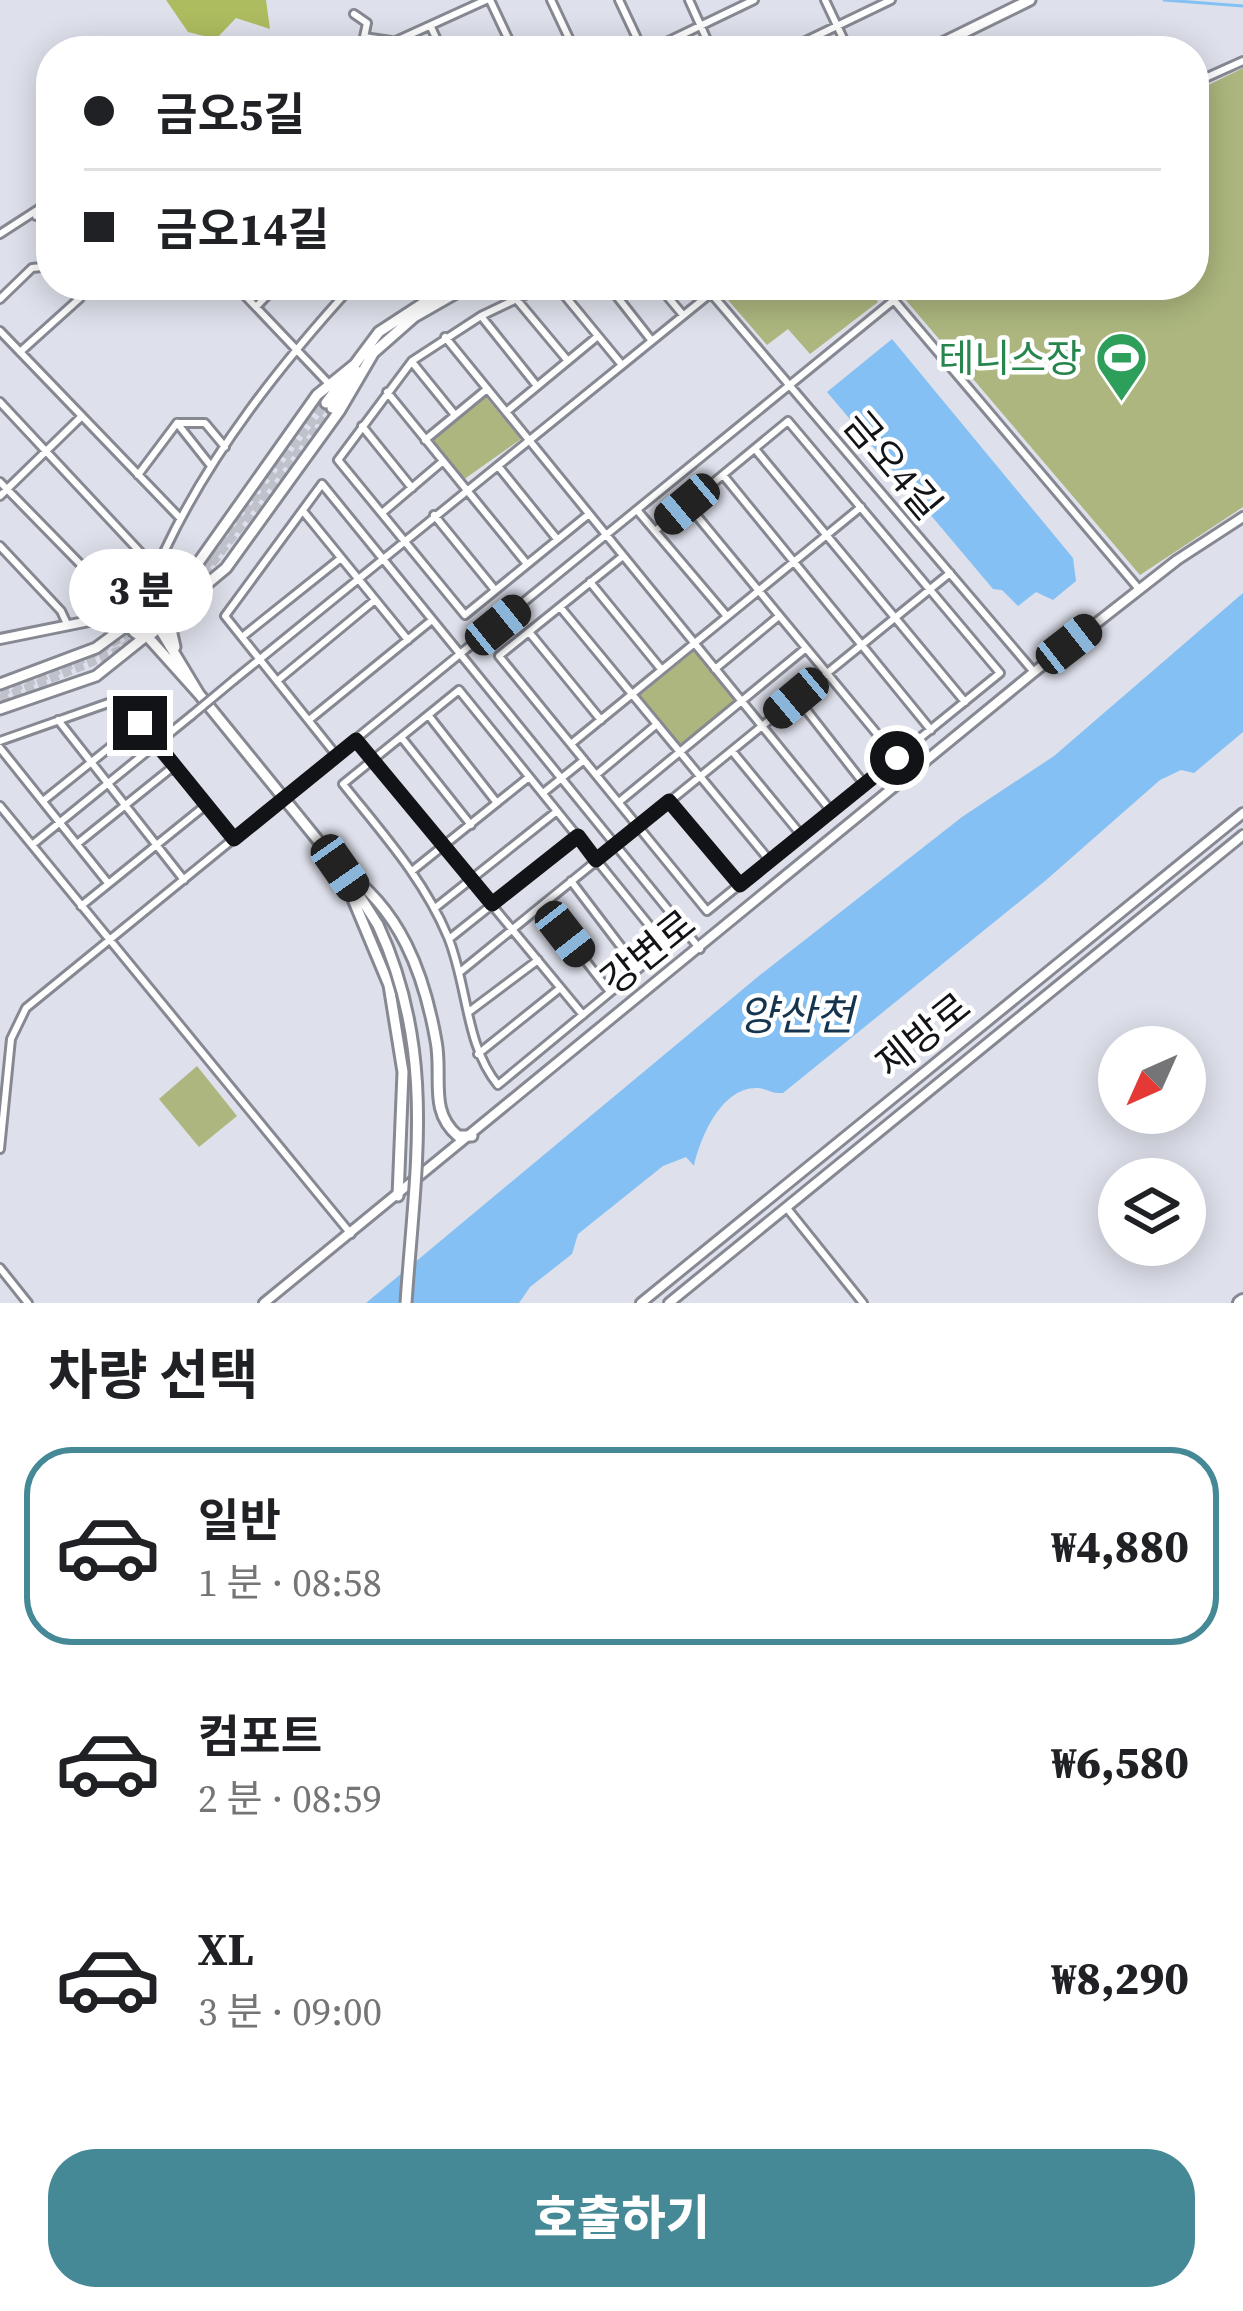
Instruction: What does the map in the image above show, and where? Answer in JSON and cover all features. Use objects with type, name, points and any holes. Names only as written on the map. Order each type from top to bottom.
[{"type":"main road","points":[[953,36],[1010,4],[1030,0]]},
{"type":"main road","points":[[431,300],[379,332],[329,405],[374,352],[434,300]]},
{"type":"main road","points":[[109,669],[226,568],[340,410],[374,352]]},
{"type":"main road","points":[[0,684],[96,648],[143,607],[170,598],[317,395],[354,364]]},
{"type":"main road","points":[[207,551],[210,564],[226,568]]},
{"type":"main road","points":[[190,601],[170,626],[199,694]]},
{"type":"main road","points":[[143,607],[154,611],[184,662]]},
{"type":"main road","points":[[130,619],[134,632],[147,636],[199,694],[340,868],[378,925],[409,1007],[419,1073],[406,1303]]},
{"type":"main road","points":[[0,709],[109,669],[142,646],[166,659]]},
{"type":"main road","points":[[96,648],[106,657],[109,669]]},
{"type":"main road","points":[[340,868],[363,883],[401,929],[422,983],[437,1046],[439,1112],[458,1136],[472,1136]]},
{"type":"main road","points":[[340,868],[388,985],[403,1072],[398,1196]]},
{"type":"street","points":[[408,36],[488,0],[506,36]]},
{"type":"street","points":[[551,0],[568,36]]},
{"type":"street","points":[[619,0],[637,36]]},
{"type":"street","points":[[689,0],[705,36]]},
{"type":"street","points":[[678,36],[753,0]]},
{"type":"street","points":[[825,0],[842,36]]},
{"type":"street","points":[[816,36],[891,0]]},
{"type":"street","points":[[354,14],[368,23],[365,36]]},
{"type":"street","points":[[430,26],[435,36]]},
{"type":"street","points":[[1209,76],[1243,61]]},
{"type":"street","points":[[0,234],[36,214]]},
{"type":"street","points":[[0,299],[36,268]]},
{"type":"street","points":[[20,352],[78,300]]},
{"type":"street","points":[[249,300],[330,385]]},
{"type":"street","points":[[256,307],[263,300]]},
{"type":"street","points":[[143,607],[155,568],[211,466],[295,348],[339,300]]},
{"type":"street","points":[[568,361],[517,300],[445,337],[412,362],[338,460],[465,615],[589,514]]},
{"type":"street","points":[[568,300],[622,365]]},
{"type":"street","points":[[620,300],[652,341]]},
{"type":"street","points":[[670,300],[683,315]]},
{"type":"street","points":[[32,845],[702,300]]},
{"type":"street","name":"금오4길","points":[[717,300],[1034,672]]},
{"type":"street","points":[[0,1149],[3,1085],[20,1014],[894,300],[1139,589]]},
{"type":"street","points":[[481,316],[537,386]]},
{"type":"street","points":[[0,331],[180,518]]},
{"type":"street","points":[[506,412],[598,336]]},
{"type":"street","points":[[445,337],[832,812]]},
{"type":"street","points":[[412,362],[455,416]]},
{"type":"street","points":[[424,441],[487,389]]},
{"type":"street","points":[[387,392],[527,564]]},
{"type":"street","points":[[0,402],[155,568]]},
{"type":"street","points":[[4,492],[82,416]]},
{"type":"street","points":[[623,556],[499,656],[706,910],[1000,673],[788,421],[655,531]]},
{"type":"street","points":[[177,423],[205,422],[225,447]]},
{"type":"street","points":[[138,475],[177,423]]},
{"type":"street","points":[[177,423],[211,466]]},
{"type":"street","points":[[362,426],[412,488]]},
{"type":"street","points":[[754,448],[965,702]]},
{"type":"street","points":[[382,513],[442,462]]},
{"type":"street","points":[[498,466],[557,539]]},
{"type":"street","points":[[723,475],[931,730]]},
{"type":"street","points":[[0,482],[4,492],[130,619]]},
{"type":"street","points":[[338,756],[225,616],[322,484],[700,949]]},
{"type":"street","points":[[687,504],[897,758]]},
{"type":"street","points":[[571,744],[861,507]]},
{"type":"street","points":[[637,510],[727,615]]},
{"type":"street","points":[[303,511],[408,640]]},
{"type":"street","points":[[434,515],[495,590]]},
{"type":"street","name":"강변로","points":[[264,1303],[1034,672],[1139,589],[1243,517]]},
{"type":"street","points":[[0,546],[61,610],[68,626]]},
{"type":"street","points":[[242,637],[341,558]]},
{"type":"street","points":[[460,972],[950,573]]},
{"type":"street","points":[[590,582],[661,669]]},
{"type":"street","points":[[277,680],[376,600]]},
{"type":"street","points":[[560,607],[770,861]]},
{"type":"street","points":[[716,669],[779,616]]},
{"type":"street","points":[[0,639],[130,619]]},
{"type":"street","points":[[309,720],[433,620]]},
{"type":"street","points":[[529,632],[601,720]]},
{"type":"street","points":[[618,802],[806,648]]},
{"type":"street","points":[[459,690],[666,946],[498,1085],[478,1054],[460,972],[435,908],[343,784],[401,737],[459,690]]},
{"type":"street","points":[[796,698],[865,785]]},
{"type":"street","points":[[108,884],[0,745],[117,700],[234,839]]},
{"type":"street","points":[[428,715],[497,803]]},
{"type":"street","points":[[58,720],[184,880]]},
{"type":"street","points":[[43,801],[140,723]]},
{"type":"street","points":[[596,775],[657,724]]},
{"type":"street","points":[[401,737],[471,825]]},
{"type":"street","points":[[356,740],[583,1015]]},
{"type":"street","points":[[732,751],[802,836]]},
{"type":"street","points":[[543,794],[584,760]]},
{"type":"street","points":[[77,844],[174,766]]},
{"type":"street","points":[[412,871],[529,776]]},
{"type":"street","points":[[669,801],[740,885]]},
{"type":"street","points":[[81,905],[206,805]]},
{"type":"street","points":[[0,806],[351,1234]]},
{"type":"street","points":[[435,908],[557,811]]},
{"type":"street","name":"제방로","points":[[641,1303],[1243,813]]},
{"type":"street","points":[[669,1303],[1243,835]]},
{"type":"street","points":[[448,939],[578,836]]},
{"type":"street","points":[[570,881],[638,969]]},
{"type":"street","points":[[542,904],[610,992]]},
{"type":"street","points":[[470,1011],[538,960]]},
{"type":"street","points":[[478,1054],[560,988]]},
{"type":"street","points":[[787,1208],[863,1303]]},
{"type":"street","points":[[0,1268],[28,1303]]},
{"type":"green space","points":[[166,0],[266,0],[270,29],[236,18],[219,36],[188,32]]},
{"type":"green space","points":[[1243,68],[1243,507],[1140,575],[906,300],[1209,300],[1209,85]]},
{"type":"green space","points":[[728,300],[878,302],[810,354],[788,329],[767,345]]},
{"type":"green space","points":[[485,396],[521,439],[463,480],[432,444],[433,438]]},
{"type":"green space","points":[[695,650],[736,700],[680,745],[639,696]]},
{"type":"green space","points":[[197,1066],[237,1116],[199,1147],[159,1099]]},
{"type":"water","points":[[892,339],[1073,558],[1076,581],[1053,600],[1036,592],[1018,606],[1002,590],[993,589],[827,392]]},
{"type":"water","name":"양산천","points":[[1243,593],[1243,732],[1194,773],[1181,770],[1160,780],[1045,881],[783,1093],[756,1088],[732,1096],[714,1116],[694,1166],[686,1157],[663,1166],[578,1234],[572,1254],[530,1287],[519,1303],[366,1303],[760,975],[962,817],[1054,756]]},
{"type":"waterway","points":[[1164,0],[1243,6]]},
{"type":"tunnel","points":[[205,567],[326,403]]},
{"type":"tunnel","points":[[0,699],[121,650],[189,593],[332,408]]},
{"type":"tunnel","points":[[0,692],[83,659],[157,611]]},
{"type":"place","name":"테니스장","points":[[1121,404]]},
{"type":"route","points":[[140,723],[234,839],[356,740],[492,904],[578,836],[596,860],[669,801],[740,885],[897,758]]}]
